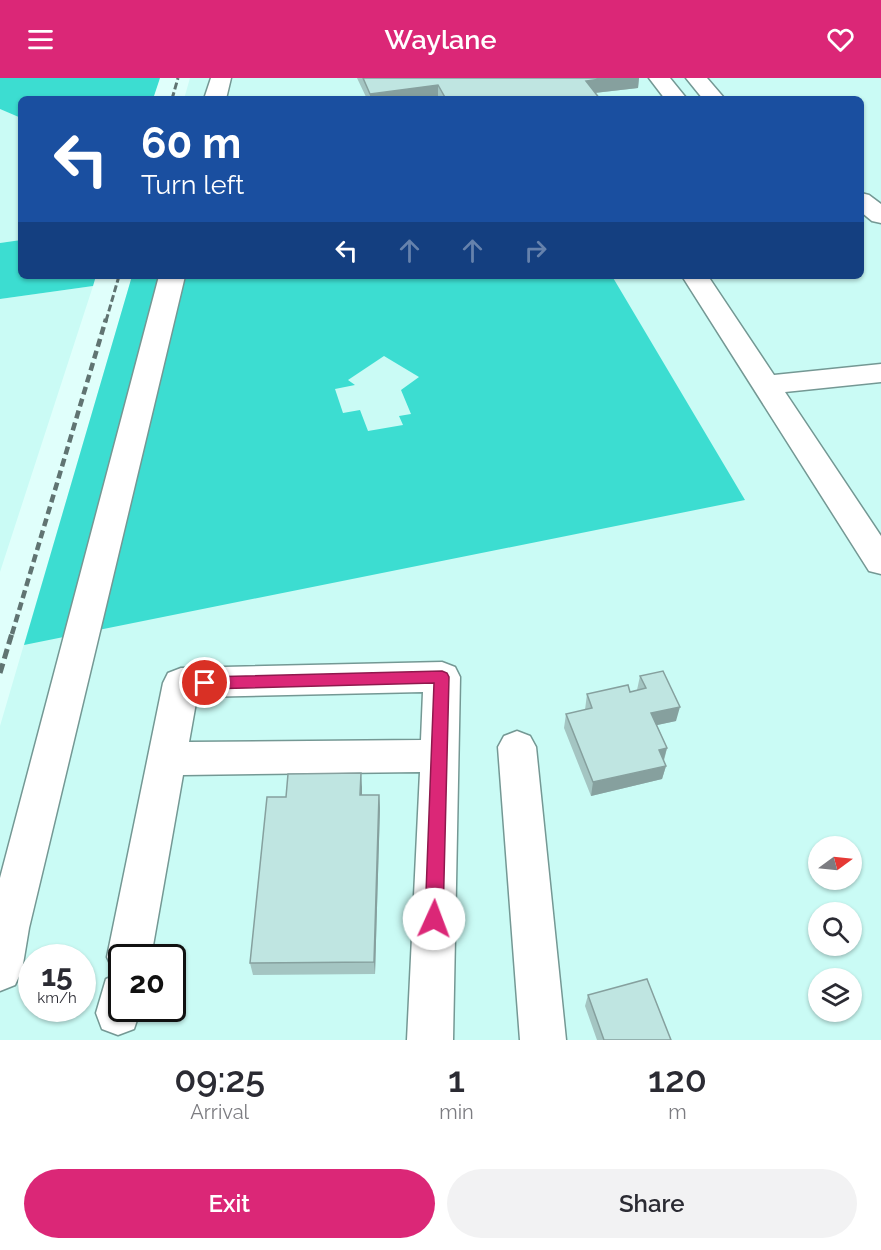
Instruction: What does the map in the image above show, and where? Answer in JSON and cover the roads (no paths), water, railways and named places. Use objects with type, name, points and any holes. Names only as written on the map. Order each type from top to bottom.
[{"type":"lane","points":[[216,96],[220,78]]},
{"type":"lane","points":[[659,78],[668,96]]},
{"type":"lane","points":[[696,78],[711,96]]},
{"type":"lane","points":[[864,202],[881,216]]},
{"type":"lane","points":[[0,970],[8,928],[171,279]]},
{"type":"lane","points":[[697,279],[881,562]]},
{"type":"lane","points":[[766,385],[881,373]]},
{"type":"lane","points":[[131,944],[181,683],[442,677],[430,1040]]},
{"type":"lane","points":[[517,747],[543,1040]]},
{"type":"lane","points":[[167,759],[439,756]]},
{"type":"railway","points":[[173,96],[178,78]]},
{"type":"railway","points":[[106,321],[118,279]]},
{"type":"railway","points":[[12,634],[106,319]]},
{"type":"railway","points":[[0,673],[12,633]]}]
